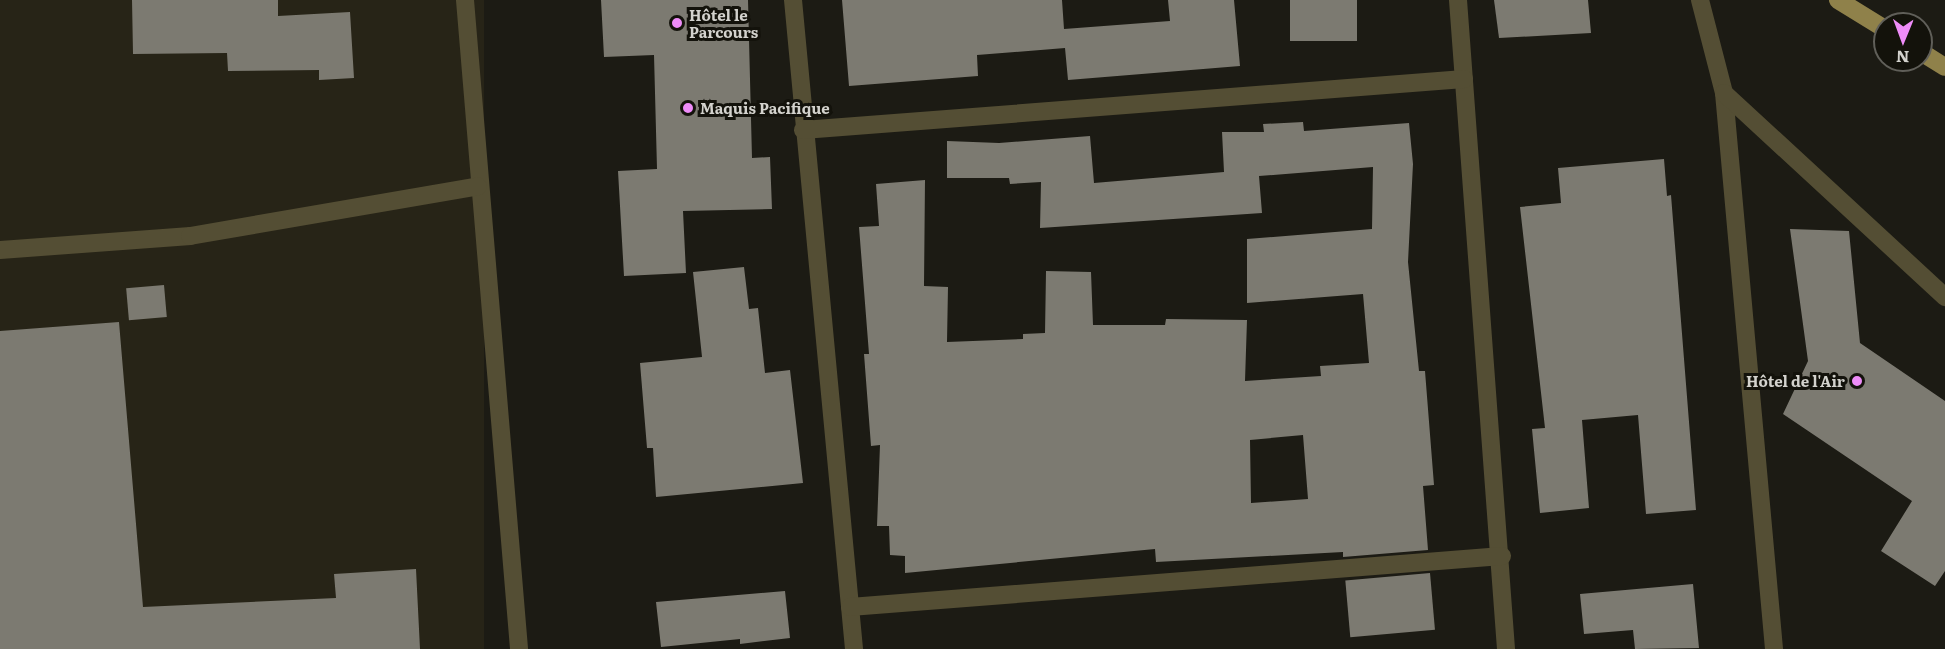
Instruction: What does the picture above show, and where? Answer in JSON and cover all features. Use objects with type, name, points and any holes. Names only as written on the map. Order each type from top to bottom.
[{"type":"main road","points":[[1838,0],[1873,22]]},
{"type":"street","points":[[465,0],[478,186],[519,649]]},
{"type":"street","points":[[792,0],[854,649]]},
{"type":"street","points":[[1458,0],[1502,556],[1506,649]]},
{"type":"street","points":[[1700,0],[1724,93],[1774,649]]},
{"type":"street","points":[[803,130],[1464,79]]},
{"type":"street","points":[[1724,93],[1945,297]]},
{"type":"street","points":[[0,250],[190,236],[478,186]]},
{"type":"street","points":[[850,607],[1502,556]]},
{"type":"shaded area","points":[[0,0],[484,0],[484,649],[0,649]]},
{"type":"building","points":[[132,0],[278,0],[278,16],[350,12],[354,78],[319,80],[319,70],[228,71],[227,53],[133,54]]},
{"type":"building","points":[[601,0],[748,0],[752,158],[770,157],[772,209],[683,211],[686,273],[624,276],[618,171],[657,169],[654,55],[604,57]]},
{"type":"building","points":[[842,0],[1062,0],[1064,29],[1170,21],[1168,0],[1234,0],[1240,66],[1068,80],[1065,48],[977,55],[978,76],[849,86]]},
{"type":"building","points":[[1290,0],[1357,0],[1357,41],[1290,41]]},
{"type":"building","points":[[1494,0],[1588,0],[1591,33],[1499,38]]},
{"type":"building","points":[[1303,122],[1304,131],[1409,123],[1413,164],[1408,262],[1419,371],[1425,371],[1434,485],[1423,486],[1428,550],[1343,557],[1343,552],[1156,562],[1155,549],[905,573],[905,556],[890,555],[889,526],[877,526],[880,445],[871,446],[864,354],[869,354],[859,227],[879,226],[876,184],[925,180],[924,286],[948,287],[947,342],[1023,339],[1023,334],[1045,333],[1046,271],[1091,272],[1093,325],[1165,325],[1166,319],[1247,320],[1245,381],[1321,376],[1320,366],[1369,363],[1363,294],[1247,303],[1247,239],[1372,229],[1373,167],[1259,176],[1262,213],[1040,228],[1041,182],[1010,184],[1009,178],[947,178],[947,141],[999,143],[1090,136],[1094,183],[1224,172],[1222,132],[1264,132],[1263,124]],"holes":[[[1303,435],[1308,499],[1251,503],[1250,440]]]},
{"type":"building","points":[[1664,159],[1667,196],[1671,195],[1696,510],[1646,514],[1638,415],[1582,420],[1589,508],[1540,513],[1532,429],[1545,428],[1520,207],[1561,203],[1558,168]]},
{"type":"building","name":"Hôtel de l'Air","points":[[1790,229],[1849,231],[1860,343],[1945,401],[1945,571],[1935,586],[1881,551],[1912,501],[1783,414],[1808,361]]},
{"type":"building","points":[[744,267],[749,309],[758,308],[765,373],[790,370],[803,483],[656,497],[653,448],[647,448],[640,363],[702,357],[693,272]]},
{"type":"building","points":[[164,285],[167,317],[129,320],[126,288]]},
{"type":"building","points":[[119,322],[143,607],[336,598],[334,574],[416,569],[420,649],[0,649],[0,331]]},
{"type":"building","points":[[1430,573],[1435,630],[1350,637],[1345,580]]},
{"type":"building","points":[[1693,584],[1699,648],[1635,649],[1633,630],[1584,634],[1580,594]]},
{"type":"building","points":[[785,591],[790,638],[740,644],[740,639],[661,647],[656,602]]},
{"type":"place","name":"Hôtel le Parcours","points":[[677,23]]},
{"type":"place","name":"Maquis Pacifique","points":[[688,108]]},
{"type":"place","name":"Hôtel de l'Air","points":[[1857,381]]}]
